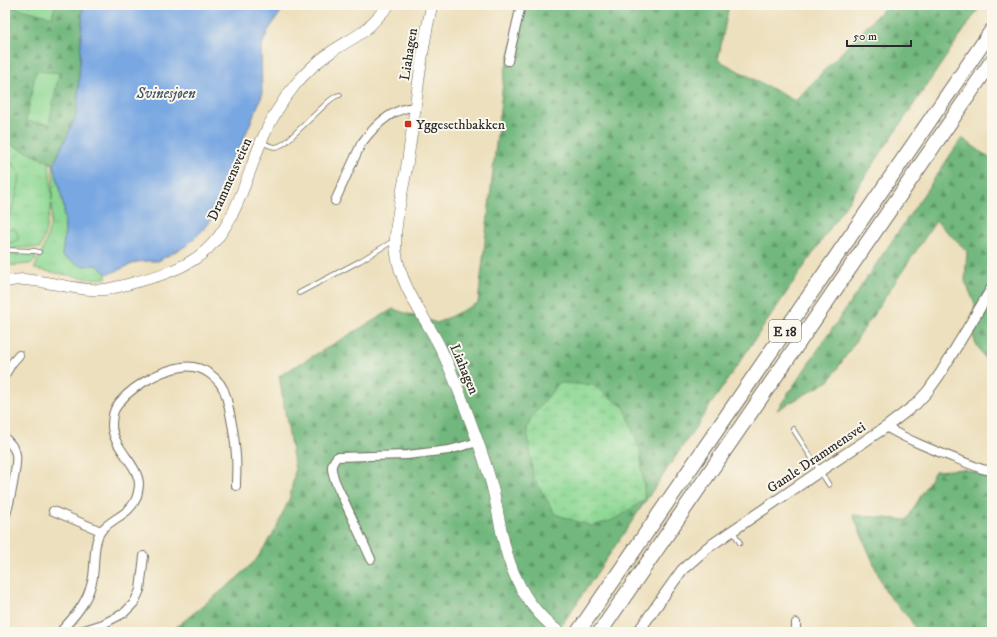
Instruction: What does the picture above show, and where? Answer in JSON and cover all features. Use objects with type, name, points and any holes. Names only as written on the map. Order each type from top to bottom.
[{"type":"highway","name":"E 18","points":[[578,632],[992,30]]},
{"type":"highway","name":"E 18","points":[[600,632],[992,61]]},
{"type":"main road","name":"Drammensveien","points":[[5,282],[28,279],[73,288],[100,290],[108,289],[182,267],[204,253],[226,226],[241,195],[262,142],[277,110],[296,83],[325,56],[364,31],[379,18],[389,5]]},
{"type":"main road","name":"Liahagen","points":[[432,5],[420,68],[409,152],[396,223],[396,251],[404,283],[439,345],[478,442],[493,489],[510,564],[516,580],[534,608],[558,632]]},
{"type":"street","points":[[508,61],[521,5]]},
{"type":"street","points":[[335,201],[361,144],[376,126],[394,113],[407,108],[415,107]]},
{"type":"street","name":"Gamle Drammensvei","points":[[638,632],[682,570],[707,548],[886,427],[916,404],[928,391],[940,374],[992,288]]},
{"type":"street","points":[[5,375],[19,355]]},
{"type":"street","points":[[63,632],[79,611],[93,581],[95,554],[101,531],[127,511],[135,501],[139,484],[137,475],[115,438],[112,419],[114,410],[121,401],[141,384],[158,375],[183,367],[202,369],[217,379],[224,389],[233,429],[236,456],[236,486]]},
{"type":"street","points":[[886,427],[902,437],[926,447],[992,471]]},
{"type":"street","points":[[5,438],[11,444],[16,455],[16,464],[8,509],[5,517]]},
{"type":"street","points":[[371,559],[335,481],[331,469],[333,462],[337,457],[414,454],[449,450],[478,442]]},
{"type":"street","points":[[53,511],[101,531]]},
{"type":"street","points":[[73,632],[103,624],[124,613],[134,603],[140,590],[144,556]]},
{"type":"street","points":[[796,623],[796,632]]},
{"type":"lane","points":[[262,142],[274,147],[279,147],[329,101],[340,95]]},
{"type":"lane","points":[[299,293],[360,261],[395,240]]},
{"type":"lane","points":[[5,250],[39,252]]},
{"type":"lane","points":[[793,429],[829,485]]},
{"type":"lane","points":[[733,531],[740,543]]},
{"type":"green space","points":[[5,5],[83,5],[77,114],[54,164],[5,142]]},
{"type":"green space","points":[[6,5],[55,5],[52,17]]},
{"type":"green space","points":[[524,5],[729,5],[718,60],[795,101],[887,5],[981,5],[557,632],[170,632],[234,581],[256,560],[276,529],[290,497],[295,470],[279,376],[393,309],[437,323],[478,303],[504,74]]},
{"type":"green space","points":[[36,71],[59,73],[49,124],[26,121]]},
{"type":"green space","points":[[5,130],[49,158],[52,201],[53,163],[54,164],[64,208],[65,231],[62,256],[82,266],[97,265],[106,274],[106,278],[90,279],[34,269],[47,237],[51,221],[52,204],[40,248],[5,249],[5,245],[17,240],[14,228],[5,231],[5,223],[8,219],[16,194],[19,177],[18,171],[13,164],[5,160]]},
{"type":"green space","points":[[962,138],[992,160],[992,370],[975,342],[972,331],[975,304],[965,281],[967,251],[936,221],[829,381],[777,410]]},
{"type":"green space","points":[[5,160],[16,168],[20,177],[15,198],[5,223]]},
{"type":"green space","points":[[13,228],[16,230],[18,240],[5,245],[5,231]]},
{"type":"green space","points":[[5,253],[32,253],[36,260],[30,264],[5,266]]},
{"type":"green space","points":[[559,383],[593,385],[625,408],[640,450],[645,499],[619,517],[607,522],[591,526],[555,514],[533,476],[527,428],[533,415]]},
{"type":"green space","points":[[963,469],[992,477],[992,632],[917,632],[910,619],[886,593],[853,515],[907,520],[935,471]]},
{"type":"water","name":"Svinesjøen","points":[[83,5],[287,5],[268,31],[261,48],[262,96],[228,175],[223,202],[207,226],[186,246],[158,261],[137,262],[106,274],[97,265],[82,266],[62,256],[65,231],[64,208],[54,164],[77,114]]},
{"type":"place","name":"Yggesethbakken","points":[[408,124]]}]
